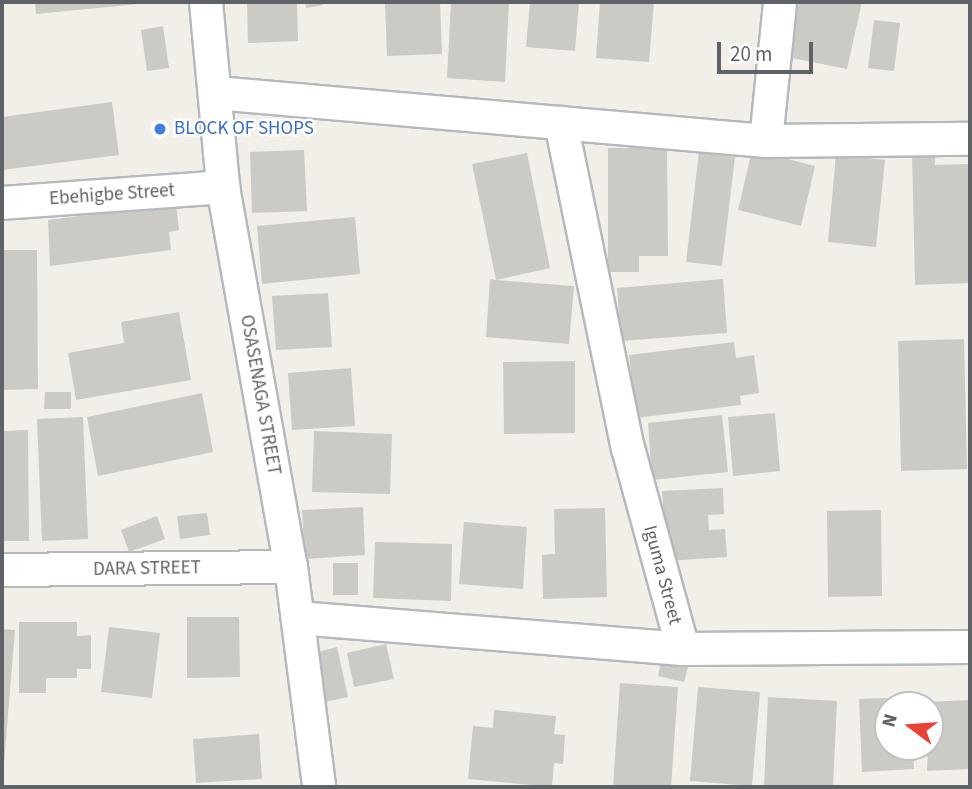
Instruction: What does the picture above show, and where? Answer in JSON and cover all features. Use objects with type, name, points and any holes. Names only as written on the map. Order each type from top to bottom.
[{"type":"street","name":"OSASENAGA STREET","points":[[206,2],[223,187],[291,567],[319,787]]},
{"type":"street","points":[[766,141],[780,2]]},
{"type":"street","points":[[216,93],[766,141],[970,139]]},
{"type":"street","name":"Iguma Street","points":[[298,618],[683,649],[628,448],[561,123]]},
{"type":"street","name":"Ebehigbe Street","points":[[2,204],[223,187]]},
{"type":"street","name":"DARA STREET","points":[[2,570],[291,567]]},
{"type":"street","points":[[683,649],[970,647]]},
{"type":"building","points":[[35,2],[139,2],[139,4],[36,14]]},
{"type":"building","points":[[247,2],[297,2],[298,41],[248,43]]},
{"type":"building","points":[[305,2],[322,2],[323,5],[306,8]]},
{"type":"building","points":[[385,2],[440,2],[442,54],[387,56]]},
{"type":"building","points":[[451,2],[509,2],[505,82],[447,78]]},
{"type":"building","points":[[530,2],[579,2],[575,51],[526,47]]},
{"type":"building","points":[[600,2],[654,2],[649,62],[596,58]]},
{"type":"building","points":[[799,2],[862,2],[847,69],[787,57]]},
{"type":"building","points":[[874,20],[900,23],[894,71],[868,68]]},
{"type":"building","points":[[163,26],[169,68],[147,71],[141,30]]},
{"type":"building","points":[[112,102],[119,155],[2,170],[2,117]]},
{"type":"building","points":[[608,148],[667,148],[668,256],[639,256],[639,272],[608,272]]},
{"type":"building","points":[[304,150],[307,211],[252,213],[250,152]]},
{"type":"building","points":[[752,150],[815,166],[801,226],[738,210]]},
{"type":"building","points":[[935,150],[935,165],[969,164],[970,283],[915,285],[912,151]]},
{"type":"building","points":[[699,152],[735,157],[722,266],[686,262]]},
{"type":"building","points":[[527,153],[550,268],[496,280],[472,164]]},
{"type":"building","points":[[836,154],[885,160],[876,247],[828,242]]},
{"type":"building","points":[[176,204],[179,230],[169,232],[171,250],[50,266],[48,220]]},
{"type":"building","points":[[355,217],[360,274],[262,284],[257,226]]},
{"type":"building","points":[[2,250],[37,250],[38,389],[2,390]]},
{"type":"building","points":[[490,279],[574,286],[569,344],[486,337]]},
{"type":"building","points":[[723,279],[727,333],[621,341],[617,288]]},
{"type":"building","points":[[328,293],[332,347],[276,350],[272,296]]},
{"type":"building","points":[[179,312],[191,380],[76,400],[68,353],[124,343],[121,322]]},
{"type":"building","points":[[964,339],[967,469],[901,471],[898,341]]},
{"type":"building","points":[[734,342],[736,358],[754,355],[759,393],[740,396],[741,405],[636,418],[629,355]]},
{"type":"building","points":[[575,361],[575,433],[504,434],[503,362]]},
{"type":"building","points":[[351,368],[355,426],[292,430],[288,373]]},
{"type":"building","points":[[45,392],[71,392],[71,409],[44,409]]},
{"type":"building","points":[[202,393],[213,452],[98,476],[87,417]]},
{"type":"building","points":[[775,413],[780,471],[733,476],[728,417]]},
{"type":"building","points":[[722,415],[728,472],[652,480],[648,423]]},
{"type":"building","points":[[83,417],[88,539],[42,541],[37,419]]},
{"type":"building","points":[[28,430],[29,541],[2,541],[2,431]]},
{"type":"building","points":[[314,431],[392,434],[390,494],[312,492]]},
{"type":"building","points":[[723,488],[724,514],[708,515],[709,530],[725,529],[727,557],[667,561],[662,491]]},
{"type":"building","points":[[363,507],[365,555],[305,559],[302,510]]},
{"type":"building","points":[[605,508],[607,597],[543,599],[542,555],[555,554],[554,509]]},
{"type":"building","points":[[881,510],[882,596],[828,597],[827,511]]},
{"type":"building","points":[[207,513],[210,535],[180,539],[177,516]]},
{"type":"building","points":[[157,516],[165,539],[129,552],[121,530]]},
{"type":"building","points":[[464,522],[527,527],[523,589],[459,584]]},
{"type":"building","points":[[375,542],[452,544],[451,601],[373,598]]},
{"type":"building","points":[[333,563],[358,563],[358,595],[333,595]]},
{"type":"building","points":[[187,617],[239,617],[240,677],[187,678]]},
{"type":"building","points":[[19,622],[77,622],[77,636],[91,635],[91,669],[77,669],[77,678],[46,678],[46,693],[19,693]]},
{"type":"building","points":[[109,627],[160,633],[152,698],[101,692]]},
{"type":"building","points":[[2,629],[15,630],[4,764],[2,764]]},
{"type":"building","points":[[386,644],[394,679],[354,687],[347,653]]},
{"type":"building","points":[[337,647],[348,697],[325,702],[314,653]]},
{"type":"building","points":[[662,656],[689,663],[684,682],[658,676]]},
{"type":"building","points":[[620,683],[678,687],[671,787],[613,787]]},
{"type":"building","points":[[698,687],[760,692],[752,786],[690,781]]},
{"type":"building","points":[[768,697],[837,701],[833,787],[764,787]]},
{"type":"building","points":[[874,698],[874,761],[914,761],[914,769],[862,772],[859,699]]},
{"type":"building","points":[[970,700],[970,769],[927,771],[927,761],[944,761],[944,701]]},
{"type":"building","points":[[494,710],[556,716],[554,734],[565,735],[563,764],[554,763],[552,787],[468,779],[473,726],[493,728]]},
{"type":"building","points":[[259,734],[262,779],[196,783],[193,739]]},
{"type":"place","name":"BLOCK OF SHOPS","points":[[160,129]]}]
